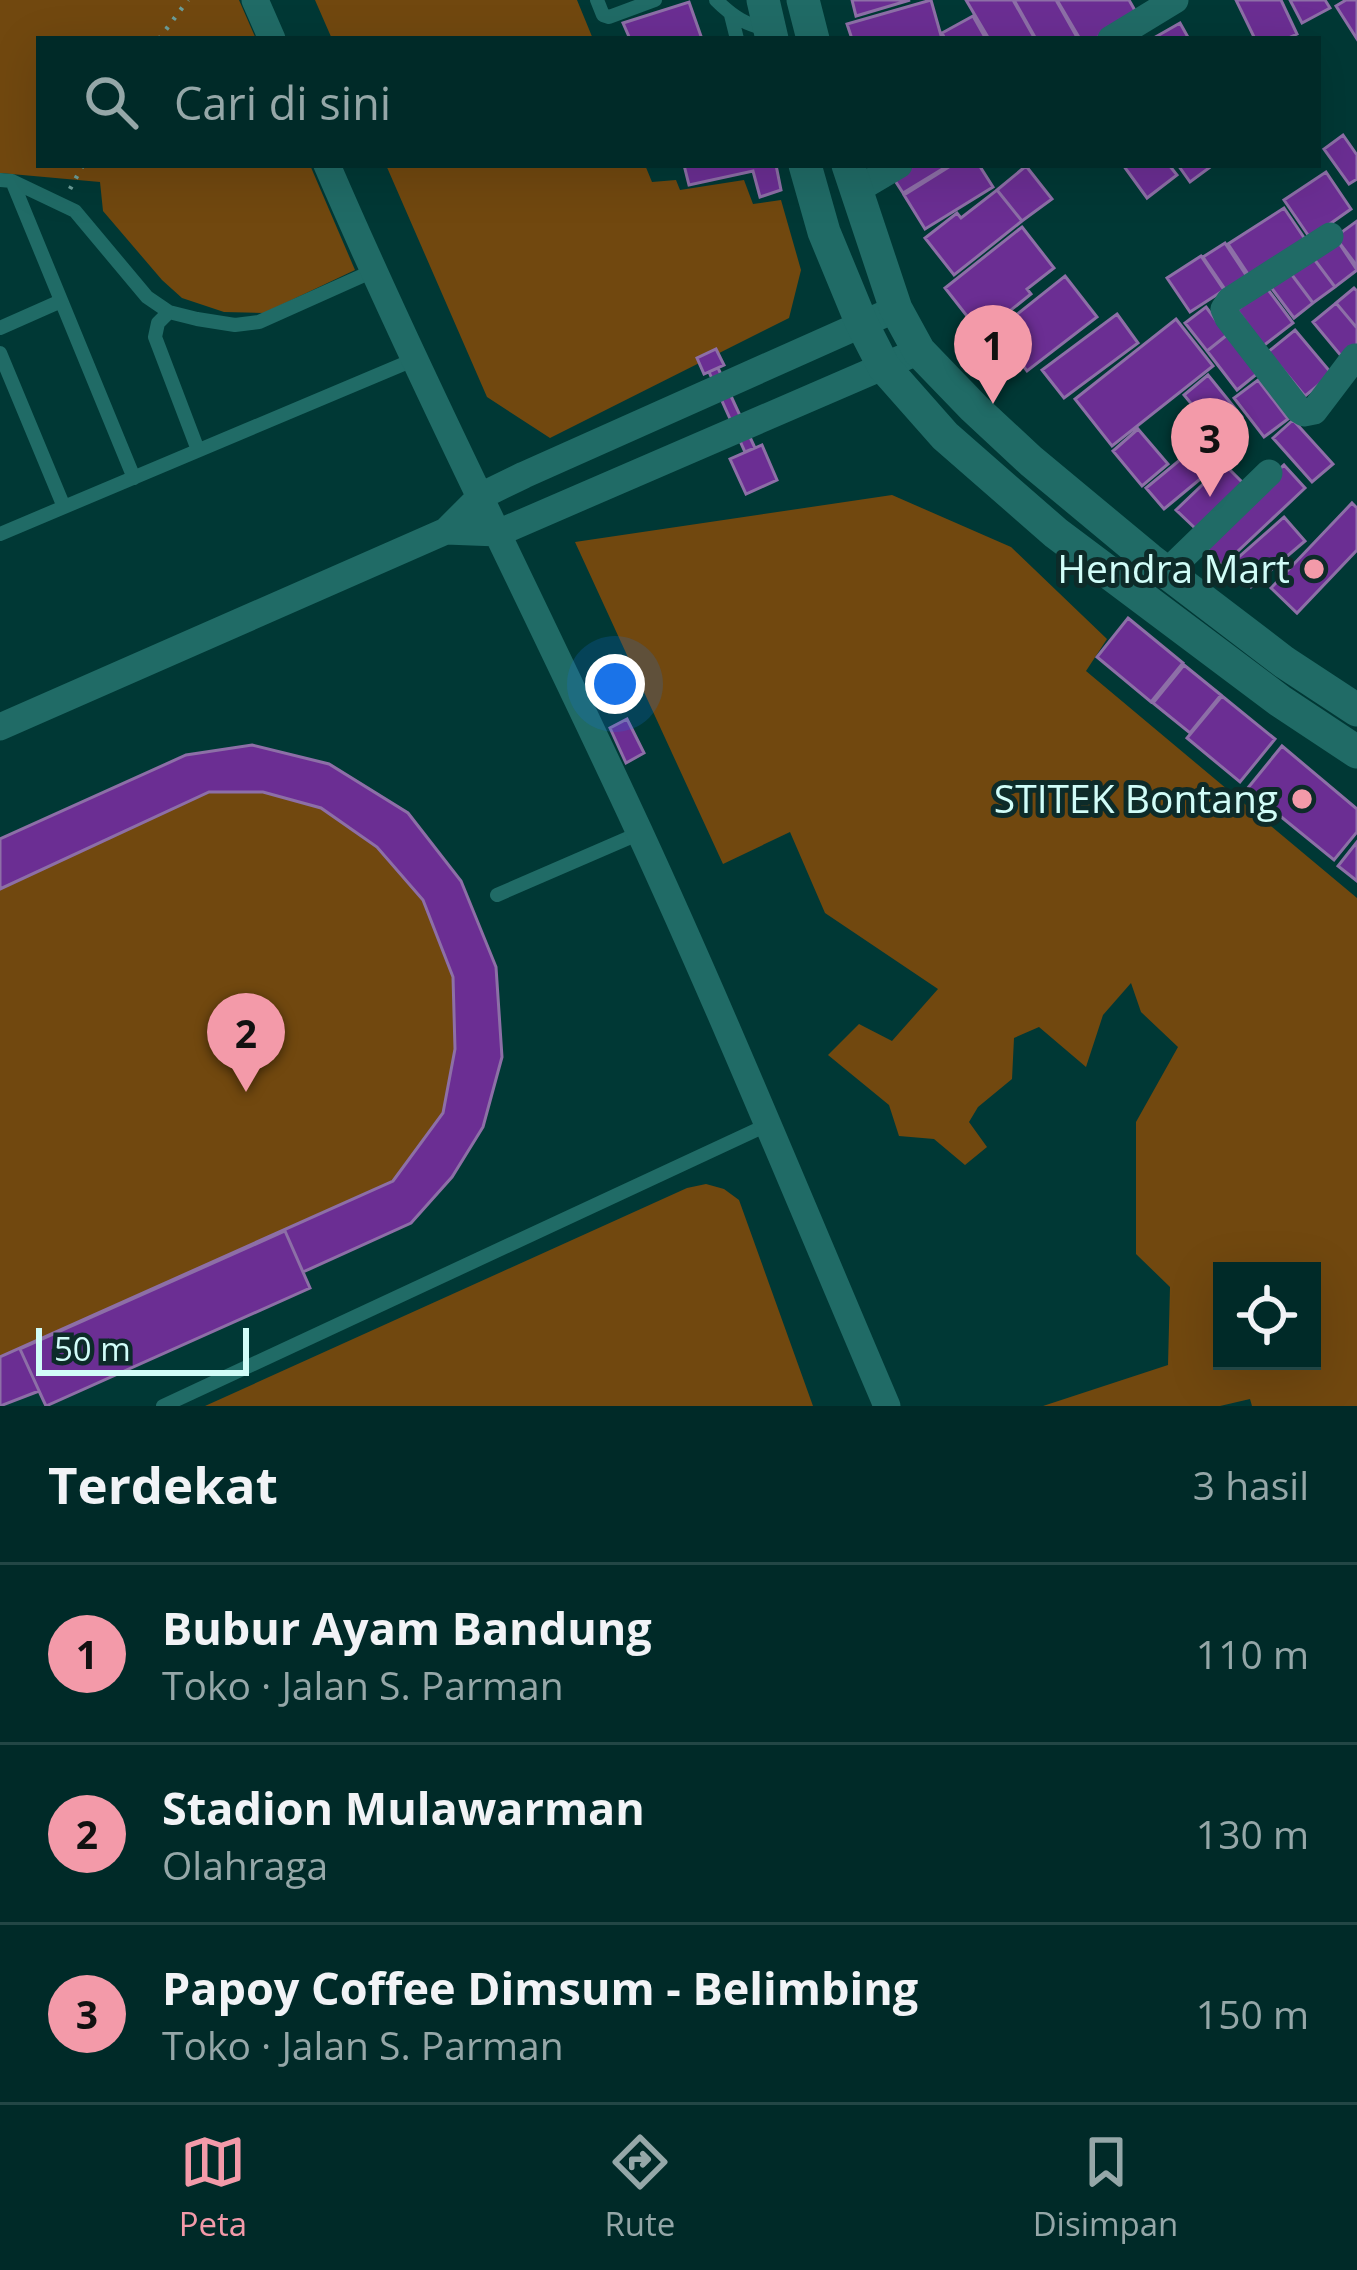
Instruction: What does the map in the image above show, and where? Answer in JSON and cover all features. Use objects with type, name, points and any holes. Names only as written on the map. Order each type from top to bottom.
[{"type":"main road","points":[[803,0],[812,36]]},
{"type":"main road","points":[[806,168],[824,232],[884,368],[945,436],[1056,533],[1280,701],[1357,752]]},
{"type":"main road","points":[[852,178],[896,308],[919,351],[1031,461],[1284,662],[1357,710]]},
{"type":"street","points":[[255,0],[271,36]]},
{"type":"street","points":[[1116,36],[1175,0]]},
{"type":"street","points":[[328,168],[413,360],[640,833],[887,1406]]},
{"type":"street","points":[[852,178],[888,168]]},
{"type":"street","points":[[1330,236],[1230,300],[1224,309],[1304,413],[1314,411],[1356,357]]},
{"type":"street","points":[[0,727],[446,531],[482,496],[896,308]]},
{"type":"street","points":[[446,531],[498,533],[919,351]]},
{"type":"street","points":[[1167,572],[1269,473]]},
{"type":"lane","points":[[597,0],[603,15],[609,17],[655,0]]},
{"type":"lane","points":[[716,0],[748,26],[768,23]]},
{"type":"lane","points":[[731,15],[735,36]]},
{"type":"lane","points":[[6,181],[75,211],[147,296],[169,312],[235,326],[260,322],[373,271]]},
{"type":"lane","points":[[6,181],[62,301],[134,478]]},
{"type":"lane","points":[[0,328],[62,301]]},
{"type":"lane","points":[[169,312],[158,323],[155,337],[198,450]]},
{"type":"lane","points":[[0,353],[64,507]]},
{"type":"lane","points":[[0,534],[413,360]]},
{"type":"lane","points":[[497,895],[640,833]]},
{"type":"lane","points":[[164,1406],[767,1125]]},
{"type":"path","points":[[161,36],[188,0]]},
{"type":"shaded area","points":[[0,0],[239,0],[255,36],[36,36],[36,168],[311,168],[355,270],[264,313],[224,312],[182,298],[162,280],[103,211],[100,182],[0,173]]},
{"type":"shaded area","points":[[315,0],[577,0],[592,36],[331,36]]},
{"type":"shaded area","points":[[387,168],[646,168],[652,182],[676,180],[680,190],[744,180],[753,204],[781,200],[801,270],[789,318],[550,438],[487,397]]},
{"type":"shaded area","points":[[892,495],[1011,547],[1107,639],[1086,671],[1357,898],[1357,1406],[1252,1406],[1250,1399],[1220,1406],[1043,1406],[1168,1365],[1170,1287],[1136,1254],[1136,1122],[1178,1047],[1141,1012],[1131,983],[1103,1015],[1086,1067],[1039,1027],[1014,1038],[1012,1079],[978,1107],[969,1122],[987,1147],[965,1165],[934,1139],[899,1136],[889,1105],[828,1055],[859,1024],[892,1041],[938,989],[825,913],[790,832],[723,864],[575,542]]},
{"type":"shaded area","points":[[252,745],[329,764],[408,813],[461,881],[496,967],[502,1057],[483,1127],[452,1177],[411,1223],[304,1272],[310,1288],[46,1406],[39,1391],[0,1406],[0,839],[186,755]]},
{"type":"shaded area","points":[[706,1184],[739,1200],[813,1406],[205,1406],[687,1188]]},
{"type":"building","points":[[852,0],[910,0],[856,16]]},
{"type":"building","points":[[931,0],[941,36],[851,36],[847,24]]},
{"type":"building","points":[[966,0],[1013,0],[1033,36],[987,36]]},
{"type":"building","points":[[1014,0],[1056,0],[1076,36],[1034,36]]},
{"type":"building","points":[[1057,0],[1129,0],[1137,14],[1100,36],[1078,36]]},
{"type":"building","points":[[1236,0],[1281,0],[1297,34],[1254,36]]},
{"type":"building","points":[[1290,0],[1325,0],[1330,8],[1302,23]]},
{"type":"building","points":[[1357,0],[1357,39],[1336,6]]},
{"type":"building","points":[[689,2],[701,36],[629,36],[623,23]]},
{"type":"building","points":[[973,16],[984,36],[944,36]]},
{"type":"building","points":[[1180,23],[1187,36],[1157,36]]},
{"type":"building","points":[[1343,135],[1357,155],[1357,179],[1349,184],[1324,149]]},
{"type":"building","points":[[685,168],[777,168],[781,190],[760,197],[753,171],[689,185]]},
{"type":"building","points":[[905,168],[944,168],[903,193],[892,176]]},
{"type":"building","points":[[947,168],[981,168],[993,187],[925,229],[904,195]]},
{"type":"building","points":[[1028,168],[1052,199],[1022,221],[997,190]]},
{"type":"building","points":[[1125,168],[1171,168],[1177,175],[1147,198]]},
{"type":"building","points":[[1180,168],[1209,168],[1190,182]]},
{"type":"building","points":[[1326,172],[1351,209],[1310,238],[1284,200]]},
{"type":"building","points":[[997,190],[1022,221],[954,275],[925,238]]},
{"type":"building","points":[[1284,208],[1309,245],[1250,277],[1228,244]]},
{"type":"building","points":[[1357,221],[1357,266],[1335,237]]},
{"type":"building","points":[[1022,227],[1054,268],[1027,289],[1031,294],[981,334],[945,288]]},
{"type":"building","points":[[1335,237],[1357,270],[1335,287],[1311,255]]},
{"type":"building","points":[[1225,243],[1250,281],[1229,295],[1203,257]]},
{"type":"building","points":[[1311,255],[1335,287],[1313,303],[1289,271]]},
{"type":"building","points":[[1201,256],[1224,290],[1190,312],[1167,278]]},
{"type":"building","points":[[1289,271],[1313,303],[1294,318],[1270,286]]},
{"type":"building","points":[[1065,276],[1097,317],[1027,371],[996,331]]},
{"type":"building","points":[[1266,287],[1293,323],[1263,346],[1237,310]]},
{"type":"building","points":[[1354,288],[1357,291],[1357,328],[1336,303]]},
{"type":"building","points":[[1336,303],[1357,328],[1357,345],[1342,357],[1313,322]]},
{"type":"building","points":[[1206,307],[1227,335],[1207,351],[1185,323]]},
{"type":"building","points":[[1117,314],[1138,343],[1064,398],[1042,370]]},
{"type":"building","points":[[1176,319],[1213,366],[1112,446],[1075,399]]},
{"type":"building","points":[[1295,330],[1332,374],[1305,396],[1268,352]]},
{"type":"building","points":[[1227,335],[1258,373],[1237,390],[1207,351]]},
{"type":"building","points":[[716,349],[724,365],[704,374],[697,358]]},
{"type":"building","points":[[718,368],[755,448],[745,452],[709,372]]},
{"type":"building","points":[[1208,375],[1242,417],[1218,436],[1184,395]]},
{"type":"building","points":[[1258,380],[1288,419],[1264,437],[1234,398]]},
{"type":"building","points":[[1293,420],[1333,464],[1312,482],[1273,438]]},
{"type":"building","points":[[1138,429],[1168,464],[1142,486],[1113,451]]},
{"type":"building","points":[[1210,435],[1228,456],[1164,509],[1146,488]]},
{"type":"building","points":[[762,445],[777,480],[746,494],[730,459]]},
{"type":"building","points":[[1224,464],[1244,484],[1197,530],[1176,510]]},
{"type":"building","points":[[1284,465],[1305,488],[1222,566],[1201,542]]},
{"type":"building","name":"Hendra Mart","points":[[1352,503],[1357,508],[1357,550],[1297,613],[1271,588]]},
{"type":"building","points":[[1284,517],[1305,541],[1251,587],[1231,564]]},
{"type":"building","points":[[1128,618],[1183,663],[1151,702],[1097,657]]},
{"type":"building","points":[[1184,665],[1221,695],[1190,733],[1153,703]]},
{"type":"building","points":[[1222,696],[1275,739],[1240,782],[1187,738]]},
{"type":"building","points":[[627,719],[644,753],[626,763],[610,728]]},
{"type":"building","points":[[252,745],[329,764],[408,813],[461,881],[496,967],[502,1057],[483,1127],[452,1177],[411,1223],[303,1272],[310,1288],[46,1406],[39,1391],[0,1406],[0,1357],[393,1181],[443,1113],[455,1049],[453,977],[423,900],[377,847],[321,808],[263,792],[209,792],[0,889],[0,839],[186,755]]},
{"type":"building","name":"STITEK Bontang","points":[[1282,746],[1357,809],[1357,832],[1334,860],[1247,789]]},
{"type":"building","points":[[1357,842],[1357,881],[1338,866]]},
{"type":"building","points":[[285,1231],[310,1288],[46,1406],[20,1349]]},
{"type":"place","name":"Bubur Ayam Bandung","points":[[993,404]]},
{"type":"place","name":"Papoy Coffee Dimsum - Belimbing","points":[[1210,497]]},
{"type":"place","name":"Hendra Mart","points":[[1314,569]]},
{"type":"place","name":"STITEK Bontang","points":[[1302,799]]},
{"type":"place","name":"Stadion Mulawarman","points":[[246,1092]]}]
